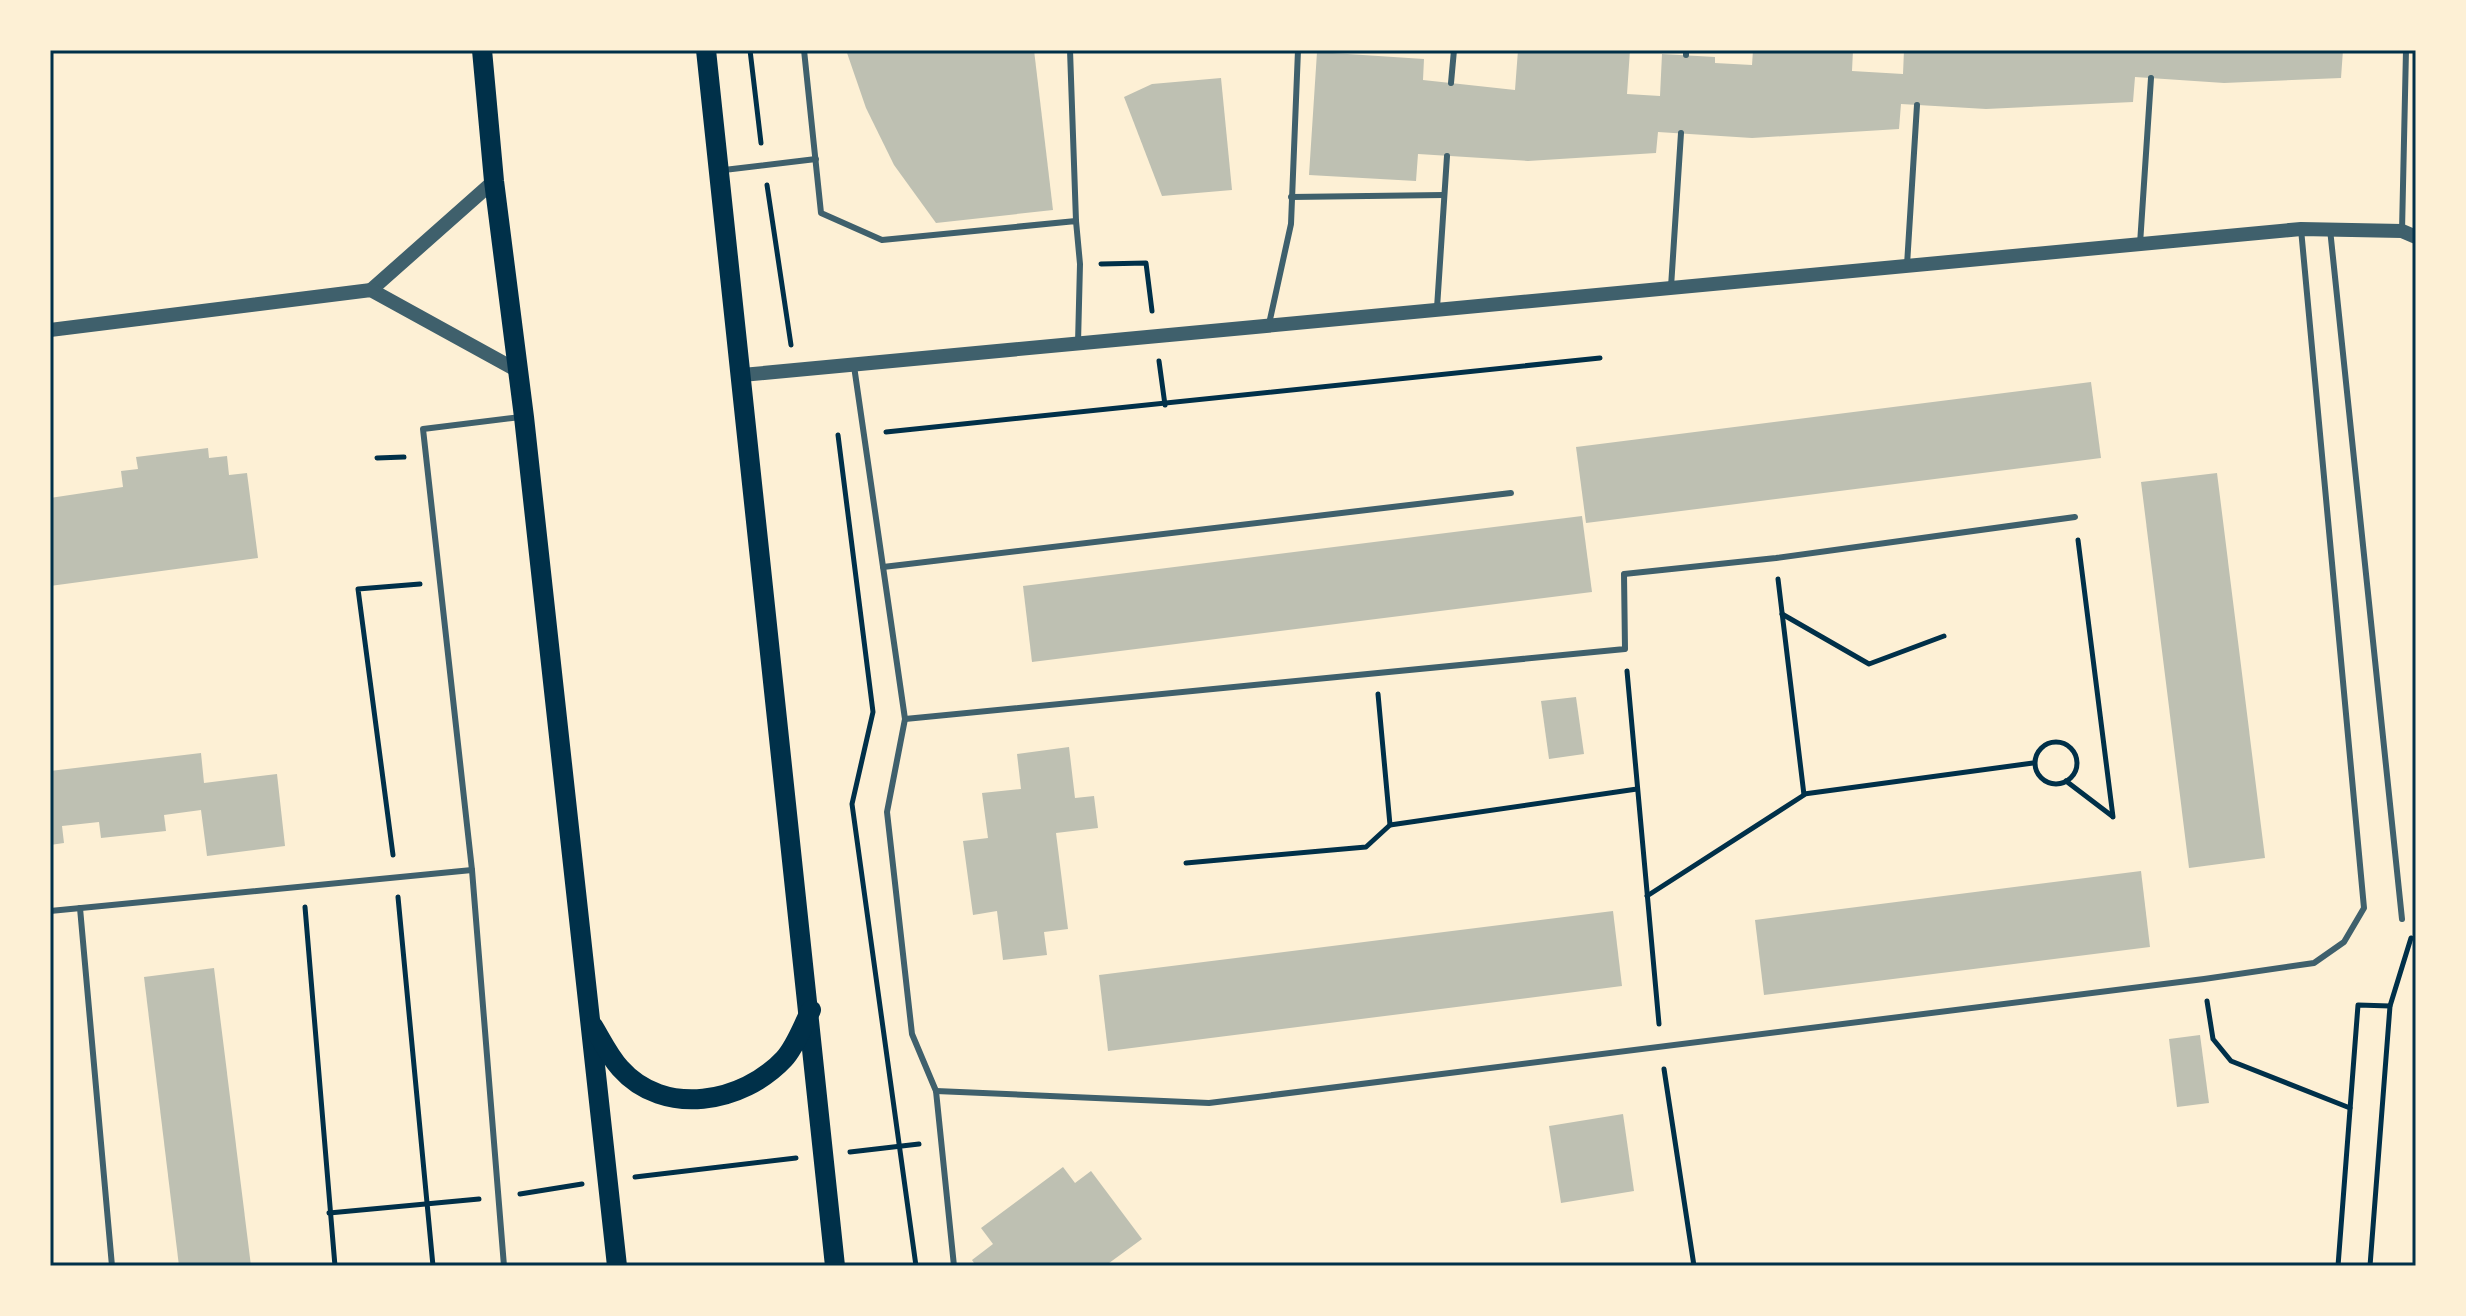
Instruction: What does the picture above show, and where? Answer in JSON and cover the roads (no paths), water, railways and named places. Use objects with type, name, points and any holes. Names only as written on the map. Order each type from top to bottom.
[{"type":"main road","points":[[482,50],[494,181],[524,417],[617,1266]]},
{"type":"main road","points":[[706,50],[811,1010],[835,1266]]},
{"type":"main road","points":[[591,1022],[620,1069],[655,1093],[704,1101],[752,1086],[786,1057],[811,1010]]},
{"type":"street","points":[[50,330],[371,290],[494,181]]},
{"type":"street","points":[[742,375],[1078,343],[1156,339],[1671,287],[2301,229],[2402,231],[2416,237]]},
{"type":"street","points":[[371,290],[518,371]]},
{"type":"lane","points":[[804,50],[821,213],[882,240],[1076,221]]},
{"type":"lane","points":[[1070,50],[1080,264],[1078,343]]},
{"type":"lane","points":[[1268,327],[1291,224],[1298,50]]},
{"type":"lane","points":[[1451,83],[1454,50]]},
{"type":"lane","points":[[2402,231],[2406,50]]},
{"type":"lane","points":[[2140,244],[2151,78]]},
{"type":"lane","points":[[1907,266],[1917,105]]},
{"type":"lane","points":[[1671,287],[1681,133]]},
{"type":"lane","points":[[1437,310],[1447,156]]},
{"type":"lane","points":[[719,170],[816,159]]},
{"type":"lane","points":[[1291,197],[1444,195]]},
{"type":"lane","points":[[936,1091],[1209,1103],[2314,963],[2344,942],[2364,908],[2301,229]]},
{"type":"lane","points":[[2330,229],[2402,919]]},
{"type":"lane","points":[[853,364],[905,719],[887,812],[912,1034],[936,1091],[954,1266]]},
{"type":"lane","points":[[504,1266],[472,870],[423,429],[524,417]]},
{"type":"lane","points":[[883,567],[1511,493]]},
{"type":"lane","points":[[905,719],[1625,649],[1624,574],[1776,558],[2075,517]]},
{"type":"lane","points":[[50,911],[472,870]]},
{"type":"lane","points":[[80,908],[112,1266]]}]
